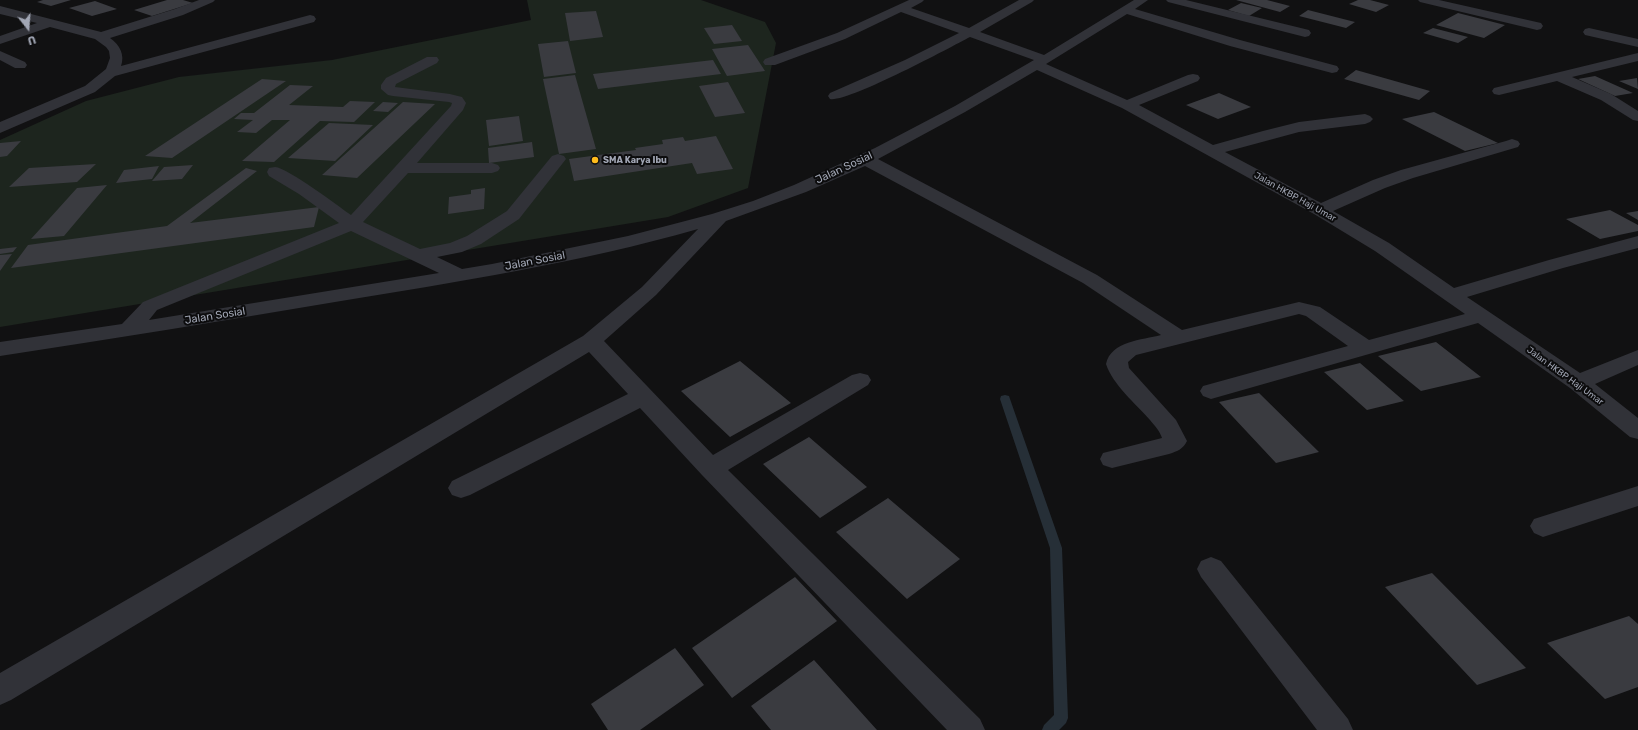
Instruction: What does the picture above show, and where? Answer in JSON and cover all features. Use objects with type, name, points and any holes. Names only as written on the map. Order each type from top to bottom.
[{"type":"street","points":[[100,37],[186,10],[209,0]]},
{"type":"street","points":[[835,96],[880,78],[969,33],[1028,0]]},
{"type":"street","points":[[770,62],[841,36],[907,3],[969,33],[1041,63],[1142,0]]},
{"type":"street","points":[[1172,0],[1305,33]]},
{"type":"street","points":[[1424,0],[1537,26]]},
{"type":"street","points":[[0,10],[100,37],[114,48],[117,55],[117,62],[112,73],[102,82],[90,89],[0,128]]},
{"type":"street","points":[[1126,10],[1332,69]]},
{"type":"street","points":[[112,73],[310,19]]},
{"type":"street","points":[[0,40],[49,23]]},
{"type":"street","points":[[1589,32],[1638,43]]},
{"type":"street","points":[[0,54],[20,66]]},
{"type":"street","points":[[1500,91],[1638,57]]},
{"type":"street","points":[[128,330],[150,306],[352,224],[458,107],[459,103],[457,100],[450,98],[393,92],[388,89],[388,85],[392,81],[432,60]]},
{"type":"street","name":"Jalan HKBP Haji Umar","points":[[1041,63],[1127,105],[1320,210],[1382,247],[1578,383],[1638,431]]},
{"type":"street","name":"Jalan Sosial","points":[[0,349],[128,330],[461,276],[597,249],[719,218],[793,191],[865,159],[1041,63]]},
{"type":"street","points":[[1559,77],[1631,107],[1638,117]]},
{"type":"street","points":[[1127,105],[1193,78]]},
{"type":"street","points":[[1210,151],[1268,134],[1299,127],[1365,118]]},
{"type":"street","points":[[1320,210],[1379,184],[1407,174],[1512,144]]},
{"type":"street","points":[[421,255],[455,248],[474,240],[502,223],[513,215],[558,159]]},
{"type":"street","points":[[865,159],[1090,278],[1179,338]]},
{"type":"street","points":[[404,168],[492,168]]},
{"type":"street","points":[[275,172],[305,190],[352,224],[421,255],[461,276]]},
{"type":"street","points":[[0,690],[591,341],[649,292],[719,218]]},
{"type":"street","points":[[1452,295],[1556,264],[1638,242]]},
{"type":"street","points":[[1112,459],[1169,445],[1175,441],[1174,435],[1125,378],[1117,364],[1118,359],[1129,350],[1295,308],[1304,308],[1317,313],[1366,348]]},
{"type":"street","points":[[1212,391],[1481,316]]},
{"type":"street","points":[[591,341],[642,397],[969,730]]},
{"type":"street","points":[[1578,383],[1638,357]]},
{"type":"street","points":[[711,468],[860,380]]},
{"type":"street","points":[[460,488],[642,397]]},
{"type":"street","points":[[1543,526],[1638,496]]},
{"type":"street","points":[[1211,569],[1337,730]]},
{"type":"shaded area","points":[[527,0],[701,0],[765,22],[776,43],[748,188],[668,217],[0,327],[0,140],[86,101],[179,77],[332,60],[531,20]]},
{"type":"building","points":[[43,0],[71,0],[51,6],[37,2]]},
{"type":"building","points":[[167,0],[183,0],[193,3],[152,16],[134,10]]},
{"type":"building","points":[[1236,0],[1267,0],[1290,6],[1280,12]]},
{"type":"building","points":[[1358,0],[1370,0],[1389,5],[1376,12],[1349,4]]},
{"type":"building","points":[[95,1],[117,9],[92,16],[69,8]]},
{"type":"building","points":[[1241,3],[1262,8],[1249,16],[1228,10]]},
{"type":"building","points":[[1308,10],[1355,22],[1346,28],[1299,16]]},
{"type":"building","points":[[596,11],[603,37],[570,41],[565,13]]},
{"type":"building","points":[[1458,13],[1505,25],[1484,38],[1436,25]]},
{"type":"building","points":[[732,25],[742,41],[714,44],[704,28]]},
{"type":"building","points":[[1433,28],[1468,37],[1458,43],[1423,33]]},
{"type":"building","points":[[568,41],[576,73],[544,77],[538,44]]},
{"type":"building","points":[[748,45],[765,71],[727,76],[712,49]]},
{"type":"building","points":[[713,60],[721,74],[598,89],[593,74]]},
{"type":"building","points":[[1356,70],[1430,91],[1419,100],[1344,79]]},
{"type":"building","points":[[575,75],[596,149],[559,154],[543,79]]},
{"type":"building","points":[[1595,76],[1633,93],[1615,96],[1578,79]]},
{"type":"building","points":[[1637,78],[1638,89],[1619,81]]},
{"type":"building","points":[[262,79],[286,81],[172,158],[145,156]]},
{"type":"building","points":[[728,82],[745,113],[715,117],[699,86]]},
{"type":"building","points":[[290,85],[313,86],[289,105],[343,107],[350,101],[375,102],[354,122],[320,121],[274,162],[242,161],[290,120],[272,120],[256,133],[237,132],[253,120],[234,119],[241,113],[254,113]]},
{"type":"building","points":[[1219,93],[1251,107],[1218,119],[1186,105]]},
{"type":"building","points":[[383,102],[398,103],[388,112],[373,111]]},
{"type":"building","points":[[403,102],[435,104],[357,178],[322,175]]},
{"type":"building","points":[[1434,112],[1498,143],[1465,151],[1402,119]]},
{"type":"building","points":[[519,116],[523,141],[489,146],[486,120]]},
{"type":"building","points":[[329,123],[373,125],[335,161],[288,158]]},
{"type":"building","points":[[716,136],[733,169],[697,174],[692,163],[574,181],[569,159],[636,150],[635,148],[663,144],[662,140],[683,137],[685,141]]},
{"type":"building","points":[[21,141],[7,156],[0,157],[0,143]]},
{"type":"building","points":[[532,142],[534,157],[489,163],[488,148]]},
{"type":"building","points":[[96,164],[77,182],[9,187],[29,168]]},
{"type":"building","points":[[193,165],[182,179],[152,181],[164,167]]},
{"type":"building","points":[[159,166],[152,179],[116,183],[124,170]]},
{"type":"building","points":[[246,168],[257,171],[190,223],[319,207],[314,227],[11,268],[28,245],[167,226]]},
{"type":"building","points":[[107,185],[64,236],[31,239],[77,188]]},
{"type":"building","points":[[485,188],[484,209],[448,214],[449,197],[471,194],[471,190]]},
{"type":"building","points":[[1610,210],[1638,225],[1638,231],[1600,239],[1566,219]]},
{"type":"building","points":[[1638,211],[1638,220],[1626,213]]},
{"type":"building","points":[[17,247],[13,252],[0,254],[0,249]]},
{"type":"building","points":[[12,254],[0,271],[0,255]]},
{"type":"building","points":[[1436,342],[1481,377],[1421,391],[1378,356]]},
{"type":"building","points":[[740,361],[791,403],[730,437],[681,391]]},
{"type":"building","points":[[1360,363],[1404,401],[1367,410],[1324,372]]},
{"type":"building","points":[[1259,393],[1319,452],[1276,463],[1219,402]]},
{"type":"building","points":[[809,437],[867,487],[820,518],[763,464]]},
{"type":"building","points":[[888,498],[960,559],[907,599],[836,532]]},
{"type":"building","points":[[1432,573],[1526,668],[1477,685],[1385,587]]},
{"type":"building","points":[[795,577],[837,621],[732,698],[692,648]]},
{"type":"building","points":[[1629,616],[1638,624],[1638,687],[1605,699],[1547,643]]},
{"type":"building","points":[[675,648],[704,685],[640,730],[608,730],[591,704]]},
{"type":"building","points":[[814,660],[877,730],[771,730],[751,706]]},
{"type":"waterway","points":[[1005,399],[1056,548],[1061,718],[1049,730]]},
{"type":"place","name":"SMA Karya Ibu","points":[[595,160]]}]
